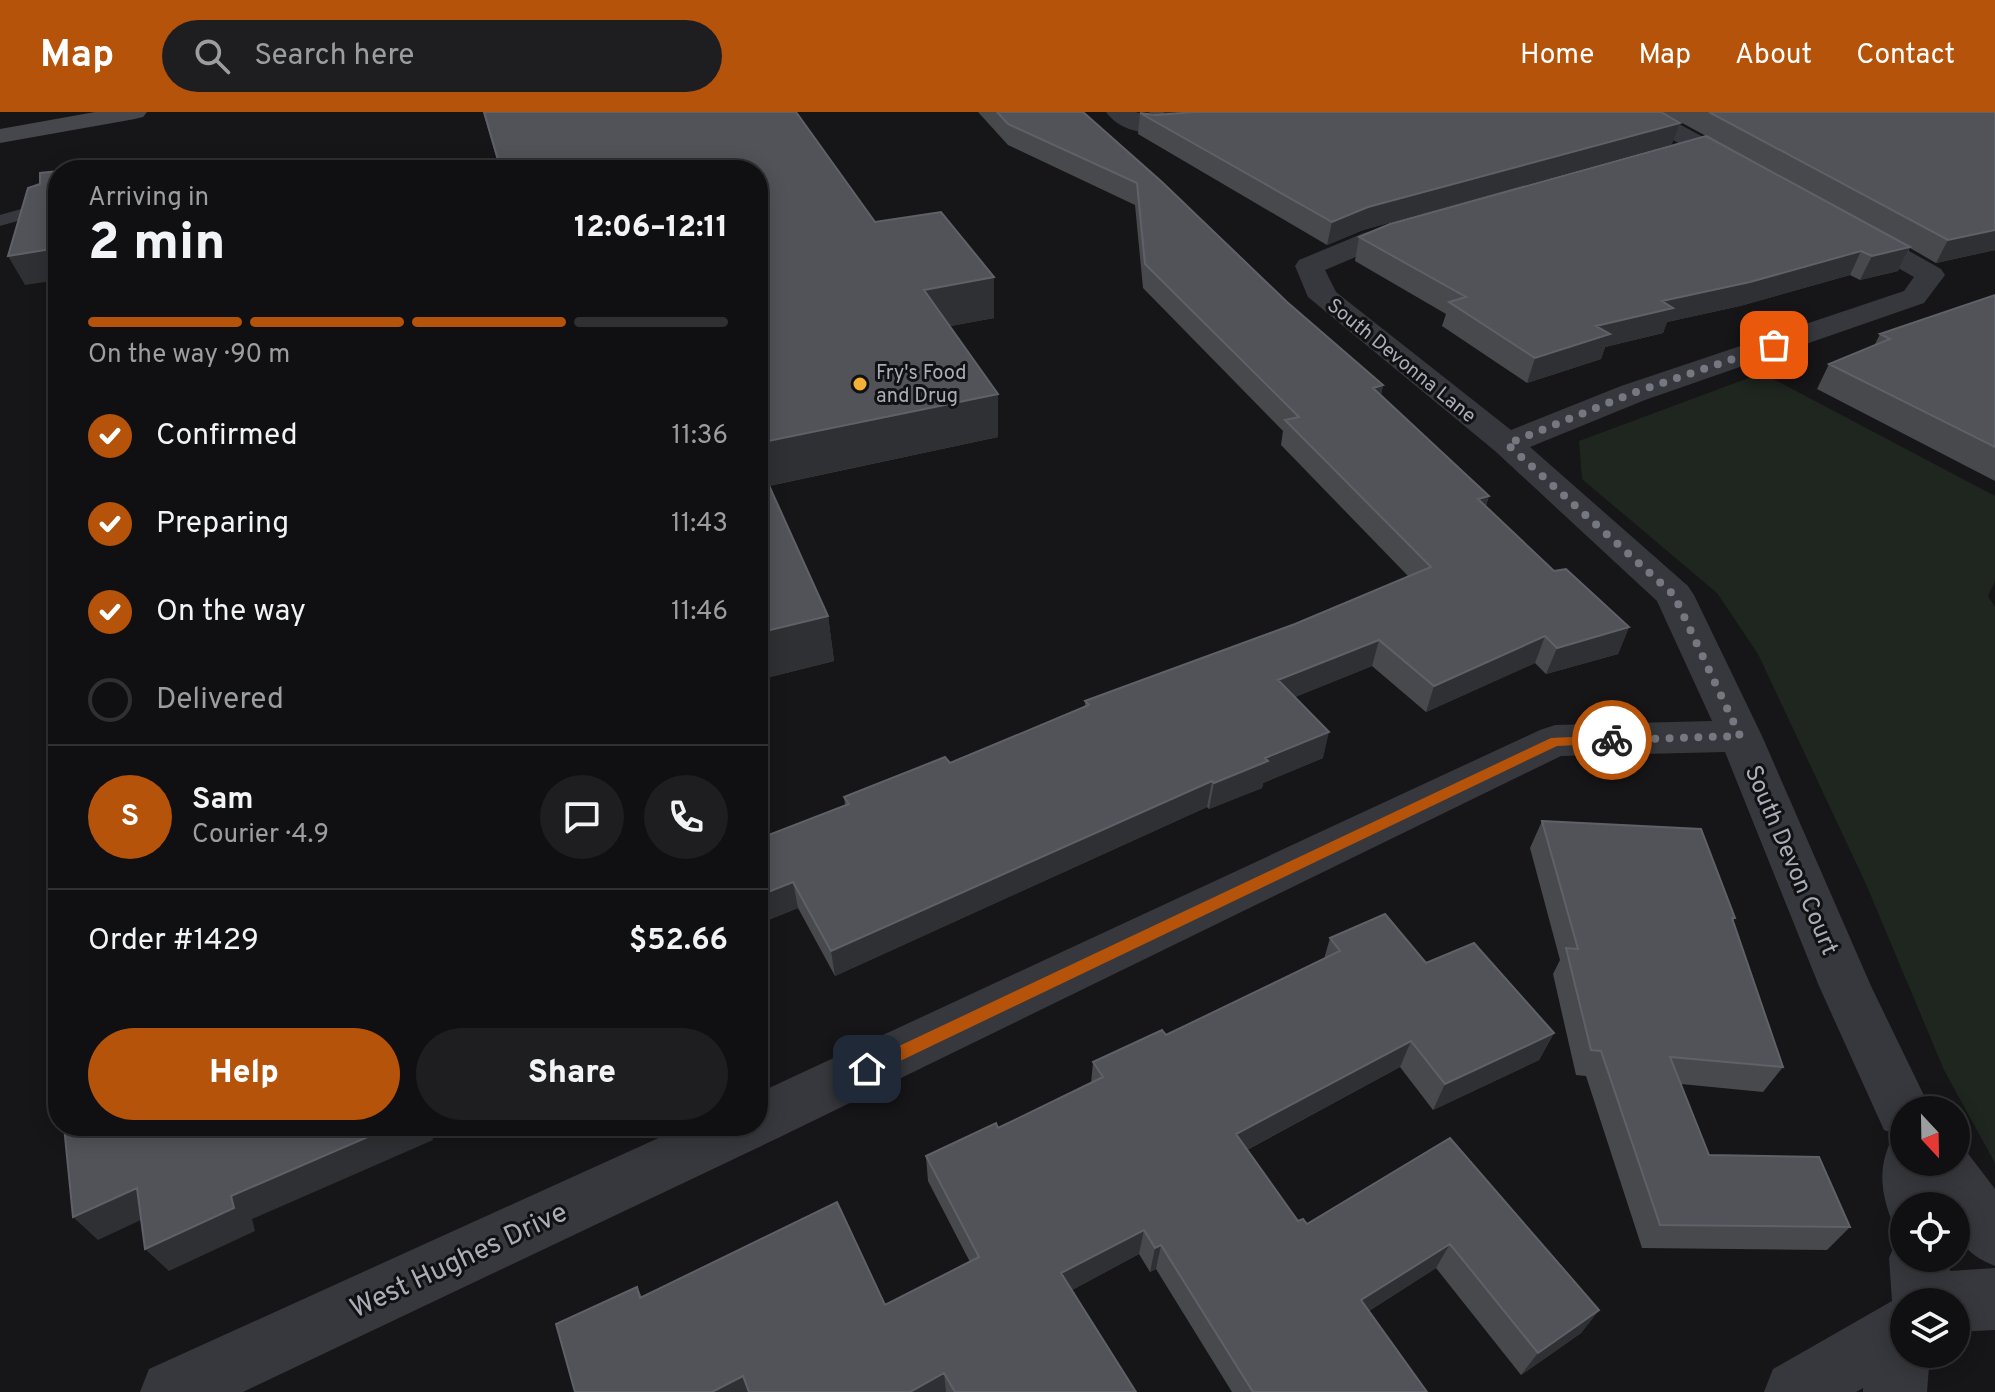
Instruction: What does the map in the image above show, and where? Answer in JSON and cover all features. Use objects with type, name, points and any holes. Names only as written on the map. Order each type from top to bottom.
[{"type":"main road","points":[[0,136],[135,112]]},
{"type":"street","points":[[1118,112],[1152,126],[1179,127],[1243,112]]},
{"type":"street","points":[[1639,112],[1771,185]]},
{"type":"street","points":[[1673,155],[1703,146]]},
{"type":"street","points":[[1507,444],[1633,393],[1914,297],[1931,275],[1825,215]]},
{"type":"street","name":"South Devonna Lane","points":[[1434,223],[1374,239],[1309,266],[1323,297],[1507,444]]},
{"type":"street","name":"South Devon Court","points":[[1507,444],[1674,595],[1740,736],[1845,986],[1897,1096]]},
{"type":"street","points":[[768,1115],[1555,741],[1740,736]]},
{"type":"street","name":"West Hughes Drive","points":[[172,1392],[723,1136]]},
{"type":"street","points":[[1950,1176],[1995,1237]]},
{"type":"street","points":[[1970,1301],[1995,1299]]},
{"type":"street","points":[[1796,1392],[1890,1335]]},
{"type":"street","points":[[1895,1392],[1896,1368]]},
{"type":"lane","points":[[0,225],[44,215]]},
{"type":"shaded area","points":[[1762,373],[1995,496],[1995,581],[1988,596],[1995,607],[1995,1163],[1970,1117],[1970,1096],[1958,1096],[1944,1070],[1866,884],[1758,654],[1717,593],[1582,479],[1579,441]]},
{"type":"building","points":[[484,112],[796,112],[875,222],[941,212],[994,277],[924,290],[998,394],[768,441],[768,160],[498,160]]},
{"type":"building","points":[[997,112],[1083,112],[1162,182],[1287,302],[1383,385],[1373,388],[1489,496],[1478,499],[1554,571],[1566,569],[1629,627],[1557,648],[1545,636],[1434,686],[1379,640],[1278,680],[1329,732],[831,951],[793,882],[768,892],[768,835],[849,804],[844,797],[945,757],[950,763],[1089,705],[1085,701],[1295,624],[1431,567],[1285,420],[1299,417],[1145,264],[1137,183],[1008,124]]},
{"type":"building","points":[[1661,112],[1680,123],[1368,207],[1332,222],[1140,113]]},
{"type":"building","points":[[1709,112],[1995,112],[1995,230],[1948,240]]},
{"type":"building","points":[[1706,136],[1910,247],[1872,256],[1861,251],[1750,282],[1662,301],[1673,308],[1596,326],[1610,334],[1535,358],[1449,302],[1466,297],[1359,237],[1390,224]]},
{"type":"building","points":[[48,172],[48,250],[8,256],[28,188],[40,184],[40,173]]},
{"type":"building","points":[[1995,295],[1995,447],[1829,364],[1890,339],[1880,334]]},
{"type":"building","points":[[768,483],[828,616],[768,631]]},
{"type":"building","points":[[1542,821],[1701,829],[1735,918],[1732,918],[1783,1067],[1670,1057],[1709,1155],[1819,1157],[1850,1227],[1660,1225],[1601,1051],[1591,1050],[1566,948],[1578,949]]},
{"type":"building","points":[[1385,914],[1426,963],[1474,943],[1554,1033],[1445,1084],[1411,1041],[1236,1134],[1298,1221],[1303,1219],[1307,1224],[1450,1138],[1599,1310],[1538,1353],[1450,1244],[1361,1300],[1427,1392],[1253,1392],[1161,1245],[1155,1248],[1144,1230],[1061,1273],[1136,1392],[955,1392],[944,1373],[910,1392],[749,1392],[743,1376],[712,1392],[575,1392],[556,1324],[637,1287],[640,1298],[837,1202],[885,1305],[979,1257],[926,1156],[996,1123],[998,1128],[1103,1077],[1093,1062],[1162,1030],[1166,1035],[1340,951],[1330,938]]},
{"type":"building","points":[[65,1136],[370,1136],[231,1196],[234,1208],[145,1249],[137,1188],[73,1217]]},
{"type":"way so far","points":[[1612,740],[1740,736],[1674,595],[1507,444],[1633,393],[1774,345]]},
{"type":"place","name":"Fry's Food and Drug","points":[[860,384]]},
{"type":"route","points":[[867,1069],[1555,741],[1612,740]]}]
